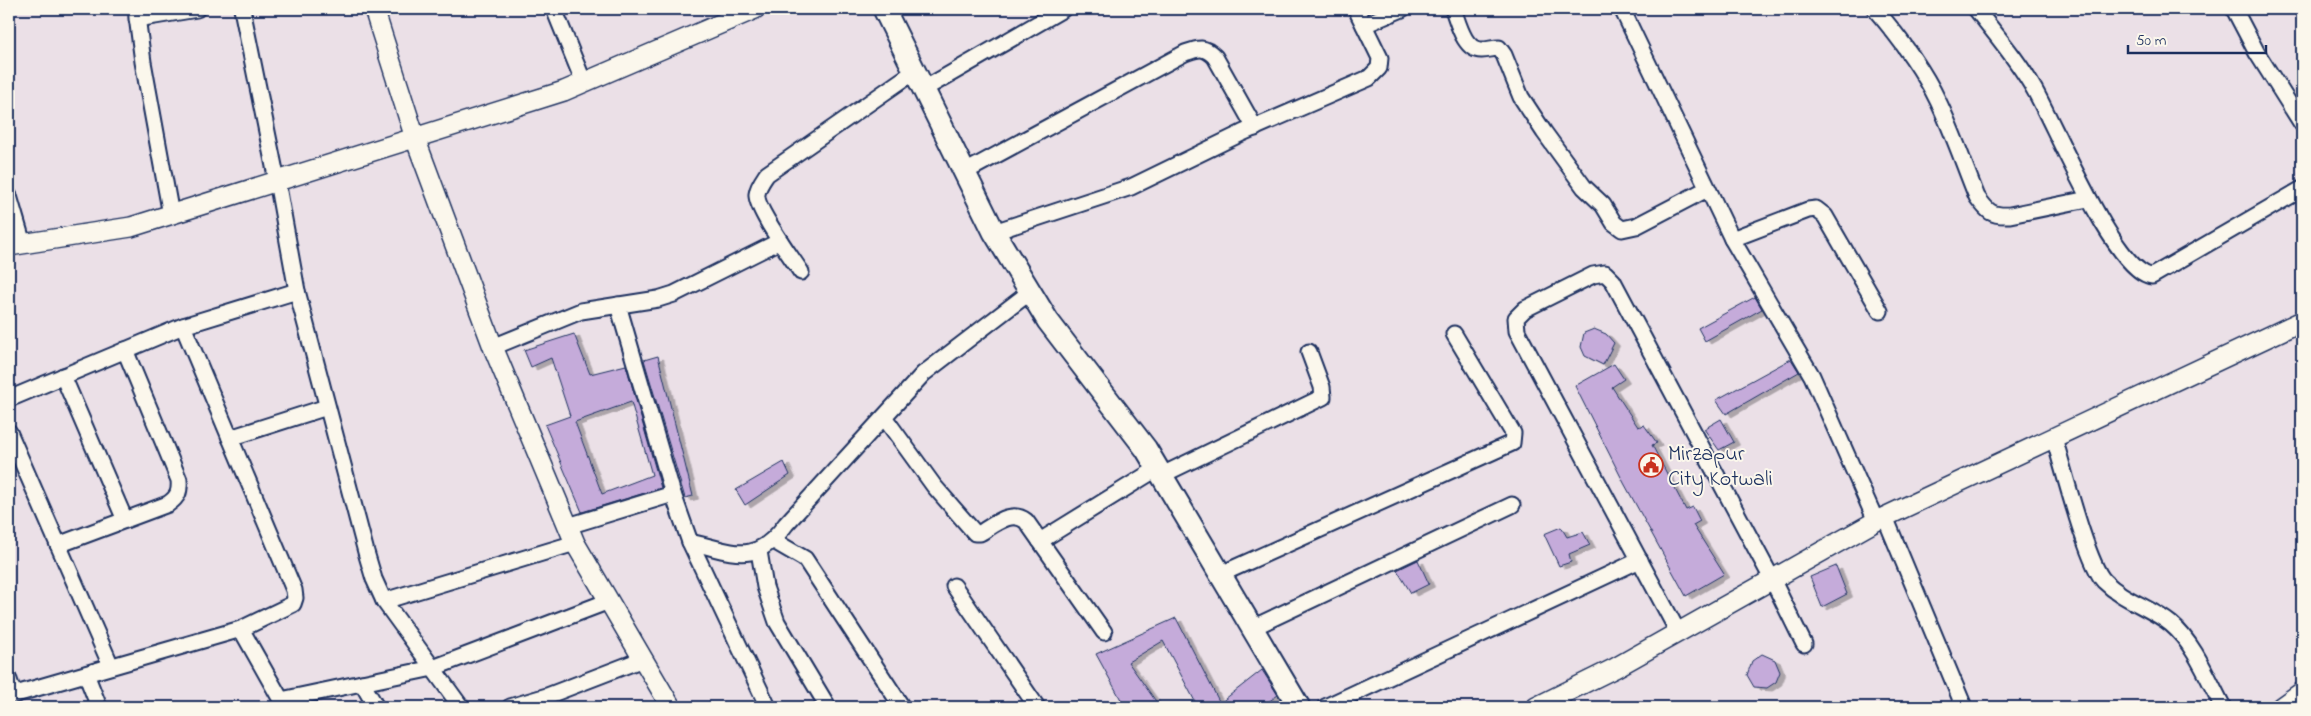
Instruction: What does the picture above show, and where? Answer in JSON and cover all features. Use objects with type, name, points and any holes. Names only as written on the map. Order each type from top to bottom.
[{"type":"main road","points":[[884,9],[994,232],[1048,321],[1146,449],[1299,707]]},
{"type":"street","points":[[171,214],[136,14],[197,9]]},
{"type":"street","points":[[242,9],[297,291],[374,579],[384,601],[461,707]]},
{"type":"street","points":[[374,9],[415,138],[493,347],[572,534],[671,707]]},
{"type":"street","points":[[554,9],[584,83]]},
{"type":"street","points":[[9,196],[16,245],[131,227],[564,91],[755,9]]},
{"type":"street","points":[[801,272],[760,209],[756,196],[759,186],[767,174],[919,80],[1063,9]]},
{"type":"street","points":[[994,232],[1130,187],[1369,78],[1379,68],[1380,58],[1356,9]]},
{"type":"street","points":[[1364,25],[1402,9]]},
{"type":"street","points":[[1453,9],[1466,40],[1472,48],[1481,50],[1499,48],[1504,55],[1522,98],[1544,132],[1584,187],[1603,205],[1614,223],[1622,229],[1636,226],[1707,189]]},
{"type":"street","points":[[1622,9],[1732,239],[1812,376],[1881,519],[1964,707]]},
{"type":"street","points":[[1876,9],[1895,32],[1924,75],[1939,102],[1977,197],[1987,210],[1997,215],[2010,214],[2088,199]]},
{"type":"street","points":[[1976,9],[2034,88],[2088,199],[2126,257],[2144,276],[2152,276],[2302,189]]},
{"type":"street","points":[[2234,9],[2257,53],[2302,124]]},
{"type":"street","points":[[965,172],[1185,53],[1199,48],[1207,49],[1215,58],[1256,128]]},
{"type":"street","points":[[1732,239],[1808,210],[1816,209],[1825,216],[1880,312]]},
{"type":"street","points":[[493,347],[581,311],[658,299],[674,294],[780,241]]},
{"type":"street","points":[[1678,632],[1517,331],[1516,318],[1525,309],[1593,275],[1605,273],[1613,281],[1772,579],[1804,644]]},
{"type":"street","points":[[9,399],[182,326],[297,291]]},
{"type":"street","points":[[690,542],[742,554],[759,551],[774,541],[786,524],[923,374],[1030,292]]},
{"type":"street","points":[[618,305],[673,494],[690,542],[768,707]]},
{"type":"street","points":[[1536,707],[1615,668],[1881,519],[2302,321]]},
{"type":"street","points":[[9,680],[12,695],[241,628],[288,608],[293,604],[295,598],[294,590],[182,326]]},
{"type":"street","points":[[1220,574],[1512,443],[1513,432],[1454,334]]},
{"type":"street","points":[[58,545],[168,504],[177,498],[180,490],[179,480],[125,350]]},
{"type":"street","points":[[1040,541],[1160,471],[1323,397],[1322,387],[1309,352]]},
{"type":"street","points":[[63,376],[126,520]]},
{"type":"street","points":[[230,438],[327,407]]},
{"type":"street","points":[[884,417],[934,486],[972,530],[980,533],[1010,516],[1020,516],[1026,520],[1104,632]]},
{"type":"street","points":[[9,432],[111,666]]},
{"type":"street","points":[[2054,438],[2089,551],[2103,580],[2130,602],[2169,623],[2184,636],[2223,707]]},
{"type":"street","points":[[384,601],[572,534],[673,494]]},
{"type":"street","points":[[1252,628],[1512,505]]},
{"type":"street","points":[[774,541],[805,559],[902,707]]},
{"type":"street","points":[[759,551],[765,588],[777,622],[828,707]]},
{"type":"street","points":[[1325,707],[1640,560]]},
{"type":"street","points":[[954,586],[1037,707]]},
{"type":"street","points":[[241,628],[283,704],[362,683],[432,668],[609,601]]},
{"type":"street","points":[[510,707],[550,701],[642,659]]},
{"type":"street","points":[[86,674],[99,707]]},
{"type":"street","points":[[362,683],[376,707]]},
{"type":"street","points":[[2281,707],[2302,692]]},
{"type":"building","points":[[1755,297],[1762,309],[1705,341],[1698,328]]},
{"type":"building","points":[[1594,329],[1606,334],[1614,343],[1603,365],[1585,356],[1581,347],[1584,333]]},
{"type":"building","points":[[574,334],[590,374],[626,365],[661,488],[582,512],[545,425],[570,416],[551,358],[531,367],[524,350]],"holes":[[[631,402],[652,475],[602,494],[575,422]]]},
{"type":"building","points":[[658,356],[693,496],[685,498],[644,360]]},
{"type":"building","points":[[1791,359],[1799,372],[1726,414],[1716,400]]},
{"type":"building","points":[[1614,364],[1624,379],[1612,387],[1638,427],[1644,425],[1657,443],[1652,445],[1686,510],[1693,507],[1700,521],[1693,525],[1724,574],[1686,596],[1624,483],[1575,386]]},
{"type":"building","points":[[1721,419],[1734,442],[1719,450],[1704,429]]},
{"type":"building","points":[[784,462],[790,475],[745,505],[736,490]]},
{"type":"building","points":[[1561,527],[1567,537],[1583,532],[1590,545],[1569,554],[1571,562],[1559,566],[1544,534]]},
{"type":"building","points":[[1418,560],[1429,584],[1411,593],[1397,570]]},
{"type":"building","points":[[1836,566],[1847,594],[1822,607],[1810,577]]},
{"type":"building","points":[[1176,618],[1220,703],[1262,670],[1278,695],[1261,707],[1198,707],[1163,641],[1128,662],[1160,707],[1125,707],[1096,654]]},
{"type":"building","points":[[1762,654],[1775,660],[1780,672],[1776,682],[1767,688],[1754,687],[1747,675],[1752,661]]},
{"type":"place","name":"Mirzapur City Kotwali","points":[[1651,465]]}]
